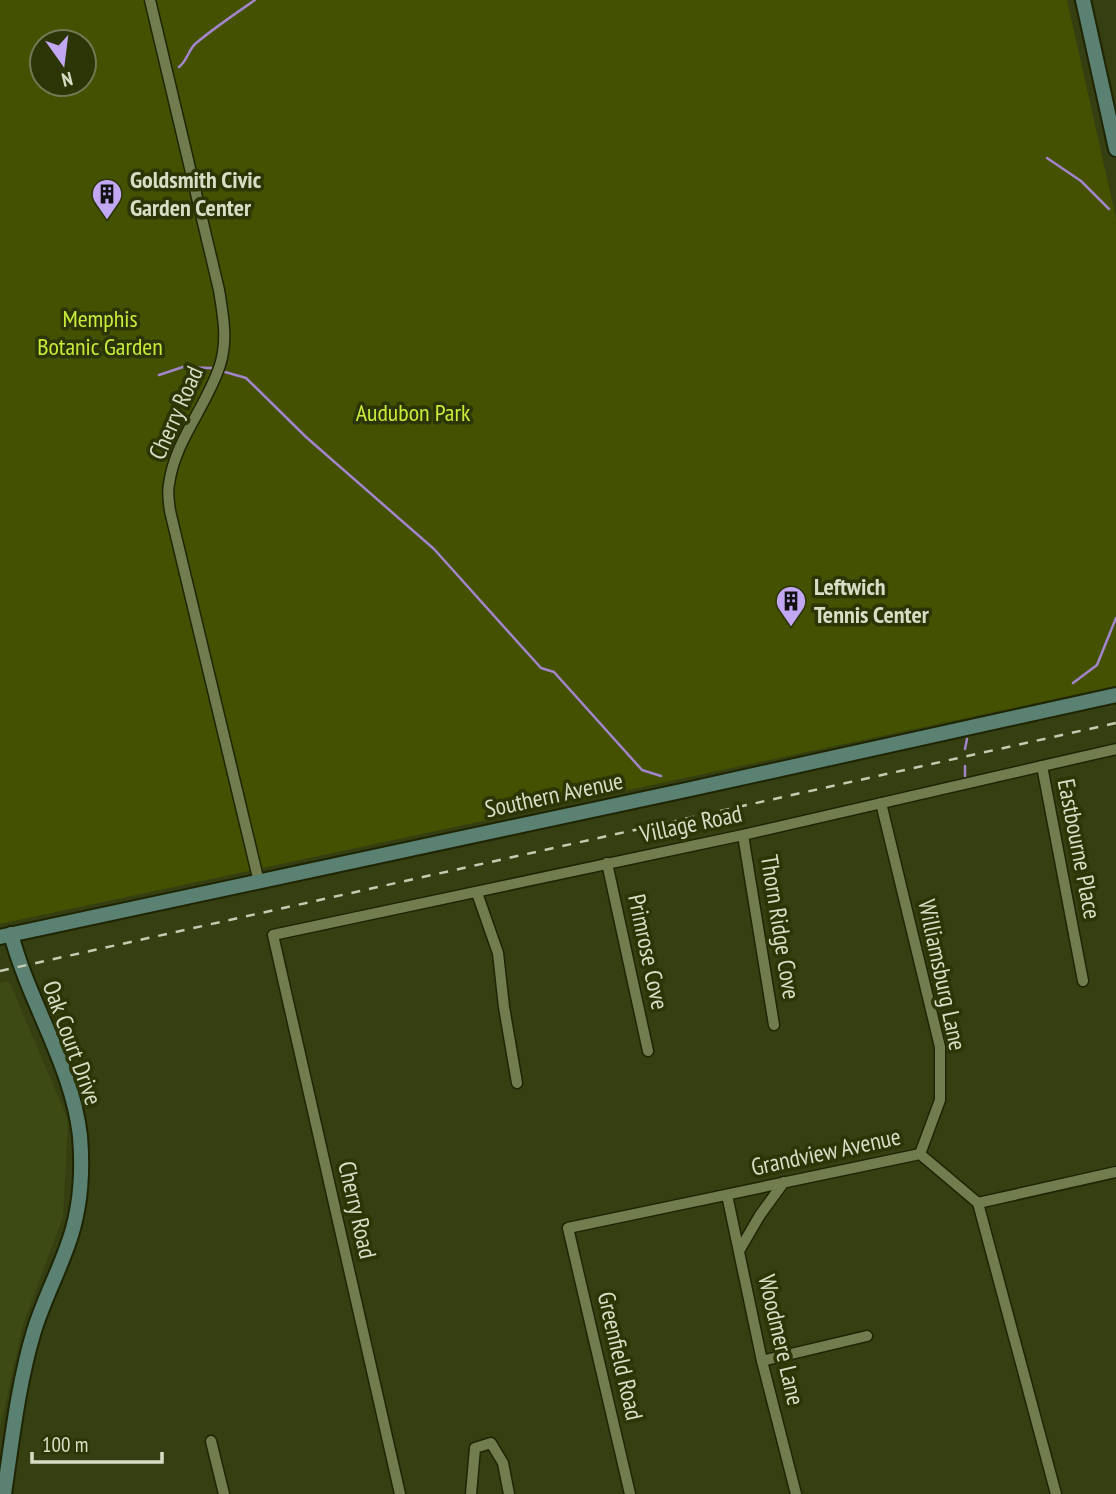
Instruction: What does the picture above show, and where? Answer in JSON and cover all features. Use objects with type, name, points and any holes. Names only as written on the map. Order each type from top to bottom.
[{"type":"street","name":"Cherry Road","points":[[150,0],[219,290],[225,330],[220,364],[213,384],[184,436],[169,485],[170,511],[259,882]]},
{"type":"street","points":[[1083,0],[1116,149]]},
{"type":"street","name":"Southern Avenue","points":[[6,936],[1116,695]]},
{"type":"street","name":"Village Road","points":[[273,935],[743,835],[1116,749]]},
{"type":"street","name":"Eastbourne Place","points":[[1042,766],[1083,981]]},
{"type":"street","name":"Williamsburg Lane","points":[[881,803],[940,1047],[940,1100],[920,1154]]},
{"type":"street","name":"Thorn Ridge Cove","points":[[743,835],[774,1025]]},
{"type":"street","name":"Primrose Cove","points":[[607,863],[648,1051]]},
{"type":"street","points":[[477,893],[498,953],[517,1083]]},
{"type":"street","name":"Cherry Road","points":[[273,935],[400,1494]]},
{"type":"street","name":"Oak Court Drive","points":[[4,1494],[22,1378],[37,1322],[68,1244],[80,1188],[80,1138],[74,1104],[55,1049],[6,936]]},
{"type":"street","name":"Grandview Avenue","points":[[568,1228],[920,1154],[978,1203]]},
{"type":"street","points":[[1056,1494],[978,1203],[1116,1172]]},
{"type":"street","points":[[739,1251],[784,1182]]},
{"type":"street","name":"Woodmere Lane","points":[[727,1195],[762,1360],[796,1494]]},
{"type":"street","name":"Greenfield Road","points":[[568,1228],[630,1494]]},
{"type":"street","points":[[762,1360],[867,1336]]},
{"type":"street","points":[[211,1441],[224,1494]]},
{"type":"street","points":[[471,1494],[475,1448],[491,1443],[503,1463],[509,1494]]},
{"type":"shaded area","points":[[9,981],[68,1120],[63,1217],[23,1325],[0,1429],[0,983]]},
{"type":"green space","name":"Audubon Park","points":[[0,0],[1067,0],[1116,218],[1116,686],[0,924]]},
{"type":"waterway","points":[[179,67],[195,44],[255,0]]},
{"type":"waterway","points":[[1047,158],[1081,181],[1109,209]]},
{"type":"waterway","points":[[159,375],[183,367],[211,368]]},
{"type":"waterway","points":[[225,372],[246,378],[306,437],[434,549],[541,668],[554,672],[642,770],[661,776]]},
{"type":"waterway","points":[[1073,683],[1097,665],[1116,618]]},
{"type":"waterway","points":[[965,749],[967,739]]},
{"type":"waterway","points":[[965,766],[965,776]]},
{"type":"railway","points":[[0,971],[1116,723]]},
{"type":"place","name":"Goldsmith Civic Garden Center","points":[[107,221]]},
{"type":"place","name":"Leftwich Tennis Center","points":[[791,628]]},
{"type":"park label","name":"Memphis Botanic Garden","points":[[100,333]]}]
